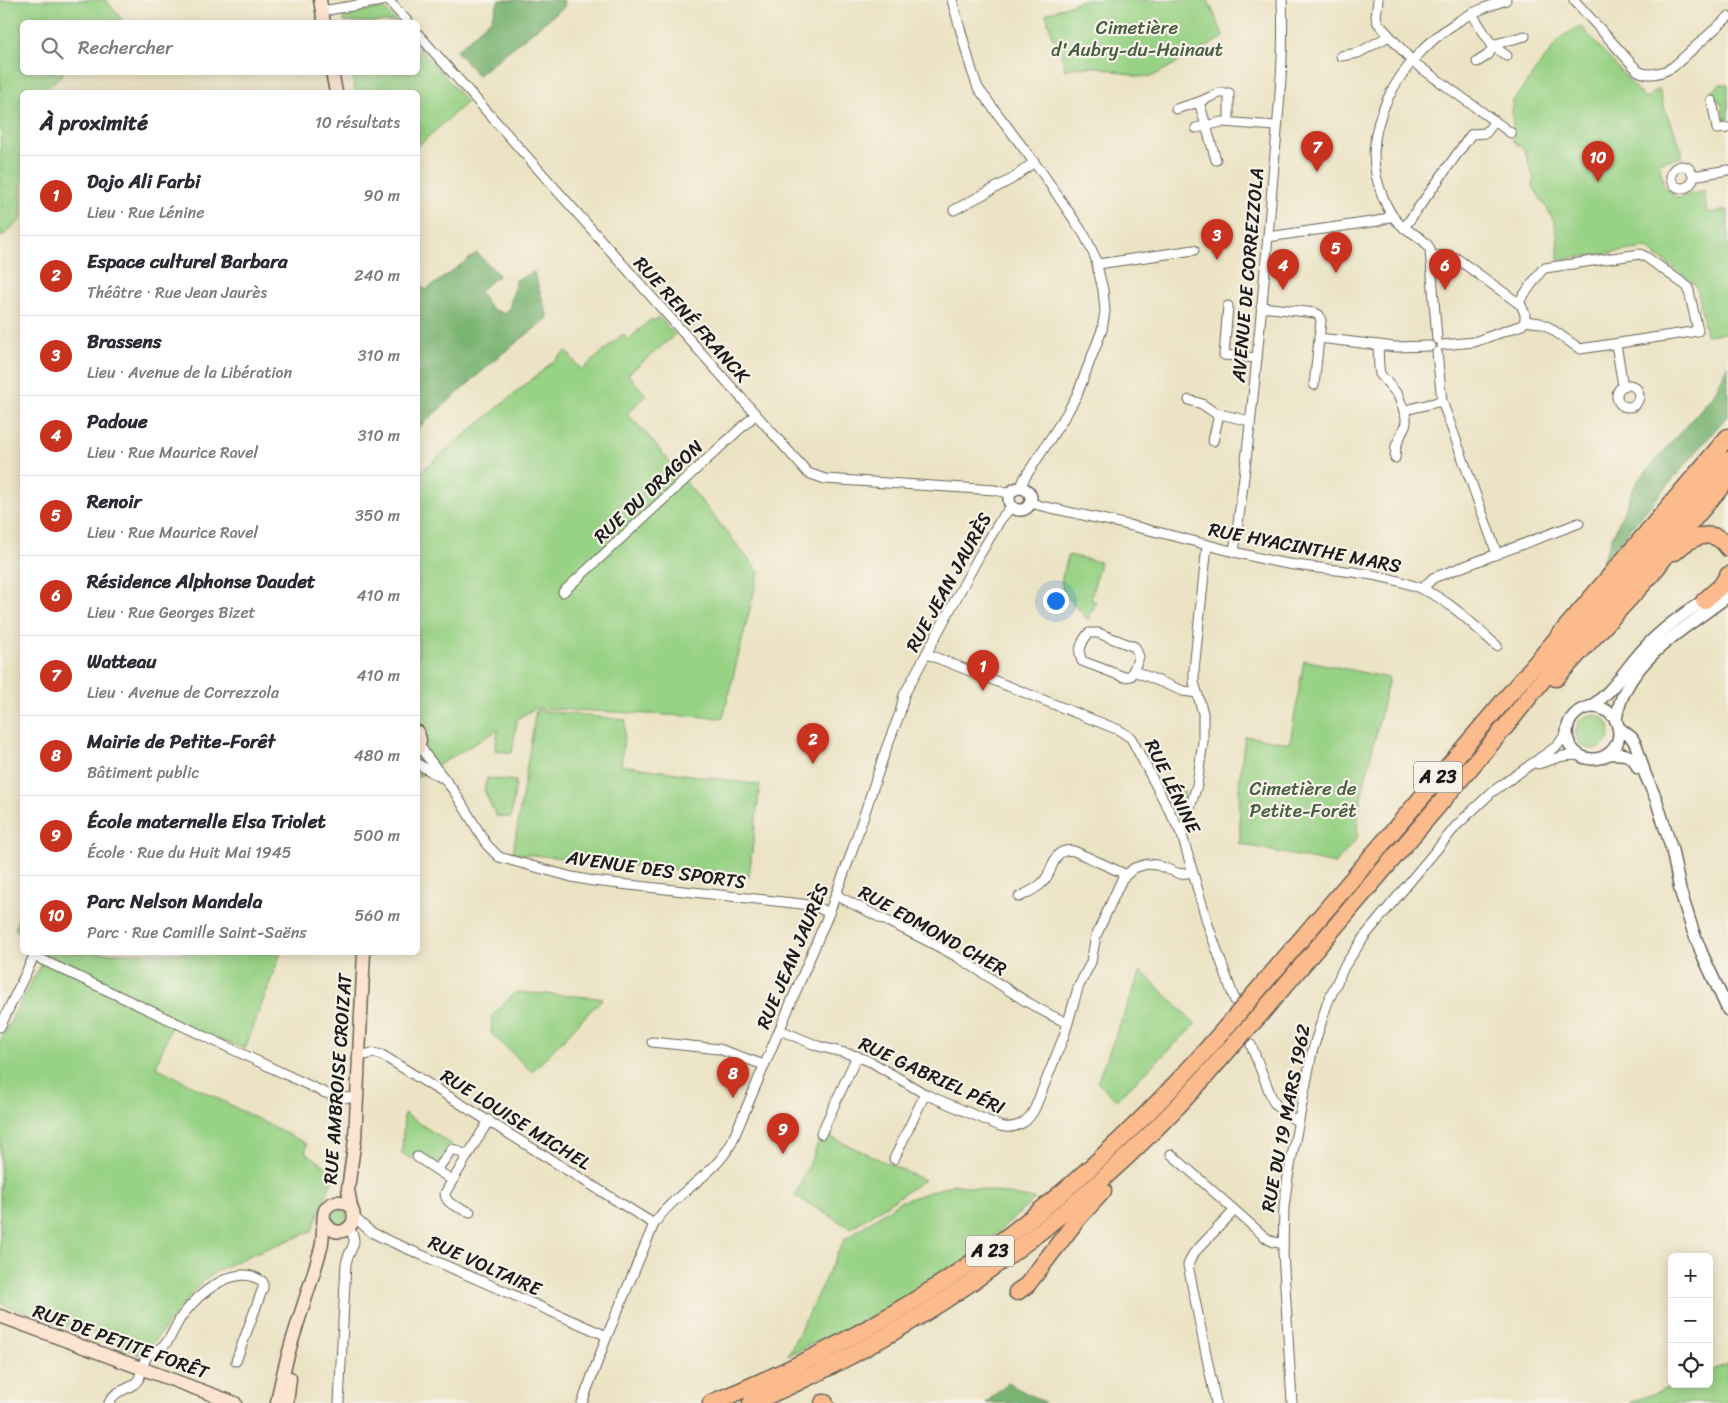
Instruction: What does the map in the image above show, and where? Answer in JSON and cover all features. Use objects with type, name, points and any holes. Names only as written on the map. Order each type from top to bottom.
[{"type":"highway","name":"A 23","points":[[711,1403],[788,1370],[853,1337],[909,1305],[978,1260],[1040,1213],[1098,1162],[1157,1104],[1222,1032],[1728,436]]},
{"type":"highway","name":"A 23","points":[[751,1403],[819,1372],[869,1346],[959,1291],[999,1264],[1058,1218],[1146,1138],[1188,1097],[1258,1017],[1506,726],[1565,652],[1728,460]]},
{"type":"highway","points":[[1652,574],[1687,527],[1728,479]]},
{"type":"highway","points":[[1506,726],[1540,696],[1677,549],[1694,538],[1703,536],[1717,537],[1728,548]]},
{"type":"highway","points":[[1704,601],[1721,586],[1728,575]]},
{"type":"highway","points":[[1017,1292],[1027,1285],[1079,1217],[1115,1178],[1146,1138]]},
{"type":"main road","points":[[333,75],[337,90]]},
{"type":"main road","points":[[338,75],[338,90]]},
{"type":"main road","name":"RUE AMBROISE CROIZAT","points":[[332,1203],[341,1185],[349,1143],[357,955]]},
{"type":"main road","name":"RUE AMBROISE CROIZAT","points":[[349,1221],[348,1189],[355,1139],[364,955]]},
{"type":"main road","points":[[277,1403],[283,1374],[322,1245],[325,1211],[332,1203],[342,1202],[349,1221]]},
{"type":"main road","points":[[324,1221],[328,1228],[333,1231],[349,1221]]},
{"type":"main road","points":[[286,1403],[290,1377],[302,1331],[326,1256],[335,1238],[349,1221]]},
{"type":"main road","name":"RUE DE PETITE FORÊT","points":[[0,1316],[232,1403]]},
{"type":"street","points":[[326,11],[388,0],[406,20]]},
{"type":"street","points":[[952,0],[975,82],[1034,162],[1088,242],[1098,264],[1103,290],[1105,310],[1100,337],[1074,401],[1024,479],[1021,488]]},
{"type":"street","name":"AVENUE DE CORREZZOLA","points":[[1234,552],[1244,481],[1268,237],[1284,38],[1282,0]]},
{"type":"street","points":[[1378,0],[1377,21],[1413,62],[1512,133]]},
{"type":"street","points":[[1497,554],[1442,401],[1436,345],[1430,249],[1392,216],[1377,179],[1374,138],[1378,121],[1389,96],[1413,62],[1440,35],[1456,23],[1506,0]]},
{"type":"street","points":[[1574,0],[1638,70],[1646,74],[1662,72],[1673,67],[1728,17]]},
{"type":"street","points":[[1472,14],[1493,46],[1507,56]]},
{"type":"street","name":"RUE RENÉ FRANCK","points":[[420,36],[804,470],[816,477],[825,479],[995,490],[1010,494]]},
{"type":"street","points":[[1341,56],[1358,53],[1389,36]]},
{"type":"street","points":[[1478,62],[1488,55],[1493,46],[1525,36]]},
{"type":"street","points":[[1176,109],[1219,93],[1229,93],[1228,122]]},
{"type":"street","points":[[1712,101],[1716,129],[1728,128]]},
{"type":"street","points":[[1199,102],[1216,160]]},
{"type":"street","points":[[1196,128],[1218,122],[1276,126]]},
{"type":"street","points":[[1404,228],[1470,136],[1486,132],[1495,122]]},
{"type":"street","points":[[954,210],[1016,177],[1034,162]]},
{"type":"street","points":[[1693,176],[1728,170]]},
{"type":"street","points":[[1268,237],[1378,221],[1392,216]]},
{"type":"street","points":[[1098,264],[1194,250]]},
{"type":"street","points":[[1518,303],[1545,268],[1640,254],[1646,256],[1688,288],[1698,331],[1580,349],[1547,326],[1525,321]]},
{"type":"street","points":[[1319,338],[1398,348],[1476,342],[1522,325],[1525,321],[1524,310],[1518,303],[1454,256],[1431,256]]},
{"type":"street","points":[[1228,306],[1224,355],[1256,358]]},
{"type":"street","points":[[1261,308],[1316,313],[1321,319],[1314,385]]},
{"type":"street","points":[[1616,344],[1623,386]]},
{"type":"street","points":[[1378,346],[1380,374],[1396,392],[1405,410],[1406,423],[1396,446],[1395,458]]},
{"type":"street","points":[[1189,400],[1202,404],[1219,414],[1250,421]]},
{"type":"street","points":[[1405,410],[1442,401]]},
{"type":"street","points":[[1213,440],[1219,414]]},
{"type":"street","name":"RUE DU DRAGON","points":[[564,592],[755,415]]},
{"type":"street","points":[[1021,488],[1029,493],[1030,503],[1028,507],[1017,510],[1008,501],[1014,489],[1021,488]]},
{"type":"street","name":"RUE HYACINTHE MARS","points":[[1030,503],[1072,514],[1130,525],[1279,562],[1387,578],[1422,589],[1449,605],[1498,646]]},
{"type":"street","name":"RUE JEAN JAURÈS","points":[[582,1403],[607,1336],[654,1224],[662,1213],[703,1177],[726,1153],[746,1112],[836,895],[900,713],[904,694],[995,528],[1003,515],[1012,507]]},
{"type":"street","points":[[1422,589],[1433,578],[1579,523]]},
{"type":"street","points":[[1182,835],[1196,792],[1202,755],[1203,719],[1194,682],[1194,670],[1207,545]]},
{"type":"street","points":[[1728,586],[1677,619],[1654,638],[1601,699],[1573,715],[1568,724],[1566,734],[1570,746],[1578,755],[1584,758],[1594,759],[1608,754],[1626,754],[1637,763],[1668,860],[1700,948],[1728,1010]]},
{"type":"street","points":[[1608,754],[1615,748],[1618,741],[1618,708],[1637,673],[1654,652],[1728,596]]},
{"type":"street","points":[[1089,633],[1095,633],[1135,647],[1139,657],[1134,671],[1132,676],[1124,677],[1083,662],[1079,652],[1085,637],[1089,633]]},
{"type":"street","name":"RUE LÉNINE","points":[[926,654],[1126,734],[1134,742],[1182,835],[1208,926],[1235,1002]]},
{"type":"street","points":[[1134,671],[1182,691],[1197,693]]},
{"type":"street","points":[[1590,706],[1605,710],[1633,740],[1655,796],[1672,850],[1680,890]]},
{"type":"street","name":"RUE DU 19 MARS 1962","points":[[1292,1403],[1283,1243],[1286,1192],[1312,1052],[1320,1022],[1335,985],[1350,958],[1376,921],[1457,825],[1486,797],[1558,746],[1566,734]]},
{"type":"street","name":"AVENUE DES SPORTS","points":[[420,745],[454,791],[487,845],[496,855],[506,860],[593,881],[802,904],[829,912]]},
{"type":"street","name":"RUE DU 19 MARS 1962","points":[[1528,768],[1558,758],[1578,755]]},
{"type":"street","points":[[420,765],[446,781]]},
{"type":"street","points":[[1019,897],[1043,882],[1058,855],[1066,851],[1074,851],[1125,874],[1134,868],[1147,864],[1157,865],[1180,874],[1192,872]]},
{"type":"street","name":"RUE GABRIEL PÉRI","points":[[780,1030],[818,1046],[857,1056],[874,1063],[925,1094],[1000,1126],[1020,1125],[1029,1119],[1035,1108],[1068,1023],[1078,988],[1092,958],[1096,936],[1125,874]]},
{"type":"street","name":"RUE EDMOND CHER","points":[[836,895],[956,957],[1029,1004],[1068,1023]]},
{"type":"street","points":[[0,1027],[34,956],[323,1092],[337,1097],[351,1098]]},
{"type":"street","points":[[652,1042],[719,1049],[764,1065]]},
{"type":"street","points":[[1251,1045],[1273,1101],[1280,1110],[1299,1122]]},
{"type":"street","name":"RUE LOUISE MICHEL","points":[[359,1056],[373,1053],[382,1055],[654,1224]]},
{"type":"street","points":[[821,1134],[857,1056]]},
{"type":"street","points":[[894,1159],[925,1094]]},
{"type":"street","points":[[470,1212],[450,1203],[446,1198],[446,1190],[489,1120]]},
{"type":"street","points":[[437,1170],[452,1149],[467,1156]]},
{"type":"street","points":[[1171,1154],[1269,1241],[1283,1243]]},
{"type":"street","points":[[417,1157],[452,1180]]},
{"type":"street","points":[[1216,1403],[1188,1265],[1193,1254],[1234,1211]]},
{"type":"street","points":[[339,1403],[346,1263],[355,1243],[355,1237],[349,1221]]},
{"type":"street","name":"RUE VOLTAIRE","points":[[349,1221],[361,1225],[374,1234],[607,1336]]},
{"type":"street","points":[[109,1403],[114,1394],[137,1382],[147,1357],[167,1343],[179,1320],[196,1299],[222,1282],[246,1275],[263,1282],[263,1288],[236,1361]]},
{"type":"green space","points":[[0,0],[106,0],[122,20],[20,20],[20,75],[62,75],[44,90],[20,90],[20,221],[1,237]]},
{"type":"green space","points":[[499,0],[563,0],[565,6],[478,75],[456,51],[491,19]]},
{"type":"green space","name":"Cimetière d'Aubry-du-Hainaut","points":[[1082,0],[1208,0],[1224,37],[1153,76],[1138,77],[1100,67],[1076,67],[1065,70],[1057,39],[1053,39],[1046,14]]},
{"type":"green space","points":[[384,8],[394,20],[344,20],[343,14]]},
{"type":"green space","points":[[1581,26],[1645,99],[1659,89],[1663,105],[1682,150],[1682,157],[1659,162],[1664,186],[1677,198],[1704,191],[1707,213],[1728,210],[1728,330],[1726,333],[1706,335],[1698,291],[1694,283],[1646,248],[1558,260],[1556,228],[1553,220],[1533,187],[1534,178],[1524,149],[1513,141],[1512,102],[1561,37]]},
{"type":"green space","points":[[420,48],[467,102],[420,144],[420,90],[355,90],[352,75],[420,75]]},
{"type":"green space","points":[[1720,84],[1728,84],[1728,120],[1725,120],[1721,102],[1707,95]]},
{"type":"green space","points":[[477,253],[499,275],[479,291],[491,309],[506,314],[510,306],[516,280],[534,272],[548,318],[503,353],[420,426],[420,286],[426,290]]},
{"type":"green space","points":[[659,317],[675,335],[628,374],[646,395],[627,414],[646,433],[759,572],[723,718],[536,708],[515,720],[517,721],[512,753],[495,750],[498,730],[420,776],[420,472],[566,351],[582,370],[623,334],[628,340],[651,319],[654,321]]},
{"type":"green space","points":[[1728,365],[1728,415],[1601,563],[1636,483],[1714,394]]},
{"type":"green space","points":[[1068,555],[1100,562],[1091,599],[1096,602],[1088,620],[1064,593],[1061,582]]},
{"type":"green space","name":"Cimetière de Petite-Forêt","points":[[1304,660],[1389,678],[1358,811],[1357,838],[1335,864],[1240,844],[1239,784],[1245,736],[1290,743]]},
{"type":"green space","points":[[536,710],[626,720],[621,765],[760,785],[749,877],[513,853]]},
{"type":"green space","points":[[1593,715],[1600,716],[1605,720],[1609,725],[1609,739],[1605,744],[1600,748],[1593,749],[1586,748],[1581,744],[1577,739],[1576,732],[1577,725],[1581,720],[1586,716]]},
{"type":"green space","points":[[487,778],[516,781],[511,818],[496,816],[484,790]]},
{"type":"green space","points":[[1180,784],[1187,799],[1181,802],[1174,787]]},
{"type":"green space","points":[[20,914],[20,934],[15,929]]},
{"type":"green space","points":[[46,955],[280,955],[245,1049],[173,1022],[156,1067],[307,1144],[305,1152],[335,1173],[312,1231],[237,1261],[209,1277],[199,1285],[156,1339],[140,1355],[79,1325],[73,1329],[0,1303],[0,1041]]},
{"type":"green space","points":[[1141,971],[1196,1024],[1116,1100],[1097,1082]]},
{"type":"green space","points":[[515,992],[603,998],[532,1072],[491,1033],[492,1016]]},
{"type":"green space","points":[[404,1113],[451,1144],[440,1163],[434,1164],[416,1154],[412,1159],[402,1153]]},
{"type":"green space","points":[[826,1135],[924,1180],[851,1228],[795,1196],[821,1137]]},
{"type":"green space","points":[[954,1184],[1035,1199],[969,1258],[893,1307],[788,1355],[844,1240],[899,1202]]},
{"type":"green space","points":[[339,1209],[347,1217],[339,1225],[331,1217]]},
{"type":"green space","points":[[1728,1364],[1728,1403],[1630,1403],[1668,1388],[1713,1388],[1713,1370]]},
{"type":"green space","points":[[1007,1383],[1046,1403],[986,1403]]},
{"type":"place","name":"Watteau","points":[[1317,172]]},
{"type":"place","name":"Parc Nelson Mandela","points":[[1598,182]]},
{"type":"place","name":"Brassens","points":[[1217,260]]},
{"type":"place","name":"Renoir","points":[[1336,273]]},
{"type":"place","name":"Padoue","points":[[1283,290]]},
{"type":"place","name":"Résidence Alphonse Daudet","points":[[1445,290]]},
{"type":"place","name":"Dojo Ali Farbi","points":[[983,691]]},
{"type":"place","name":"Espace culturel Barbara","points":[[813,764]]},
{"type":"place","name":"Mairie de Petite-Forêt","points":[[733,1098]]},
{"type":"place","name":"École maternelle Elsa Triolet","points":[[783,1154]]}]
